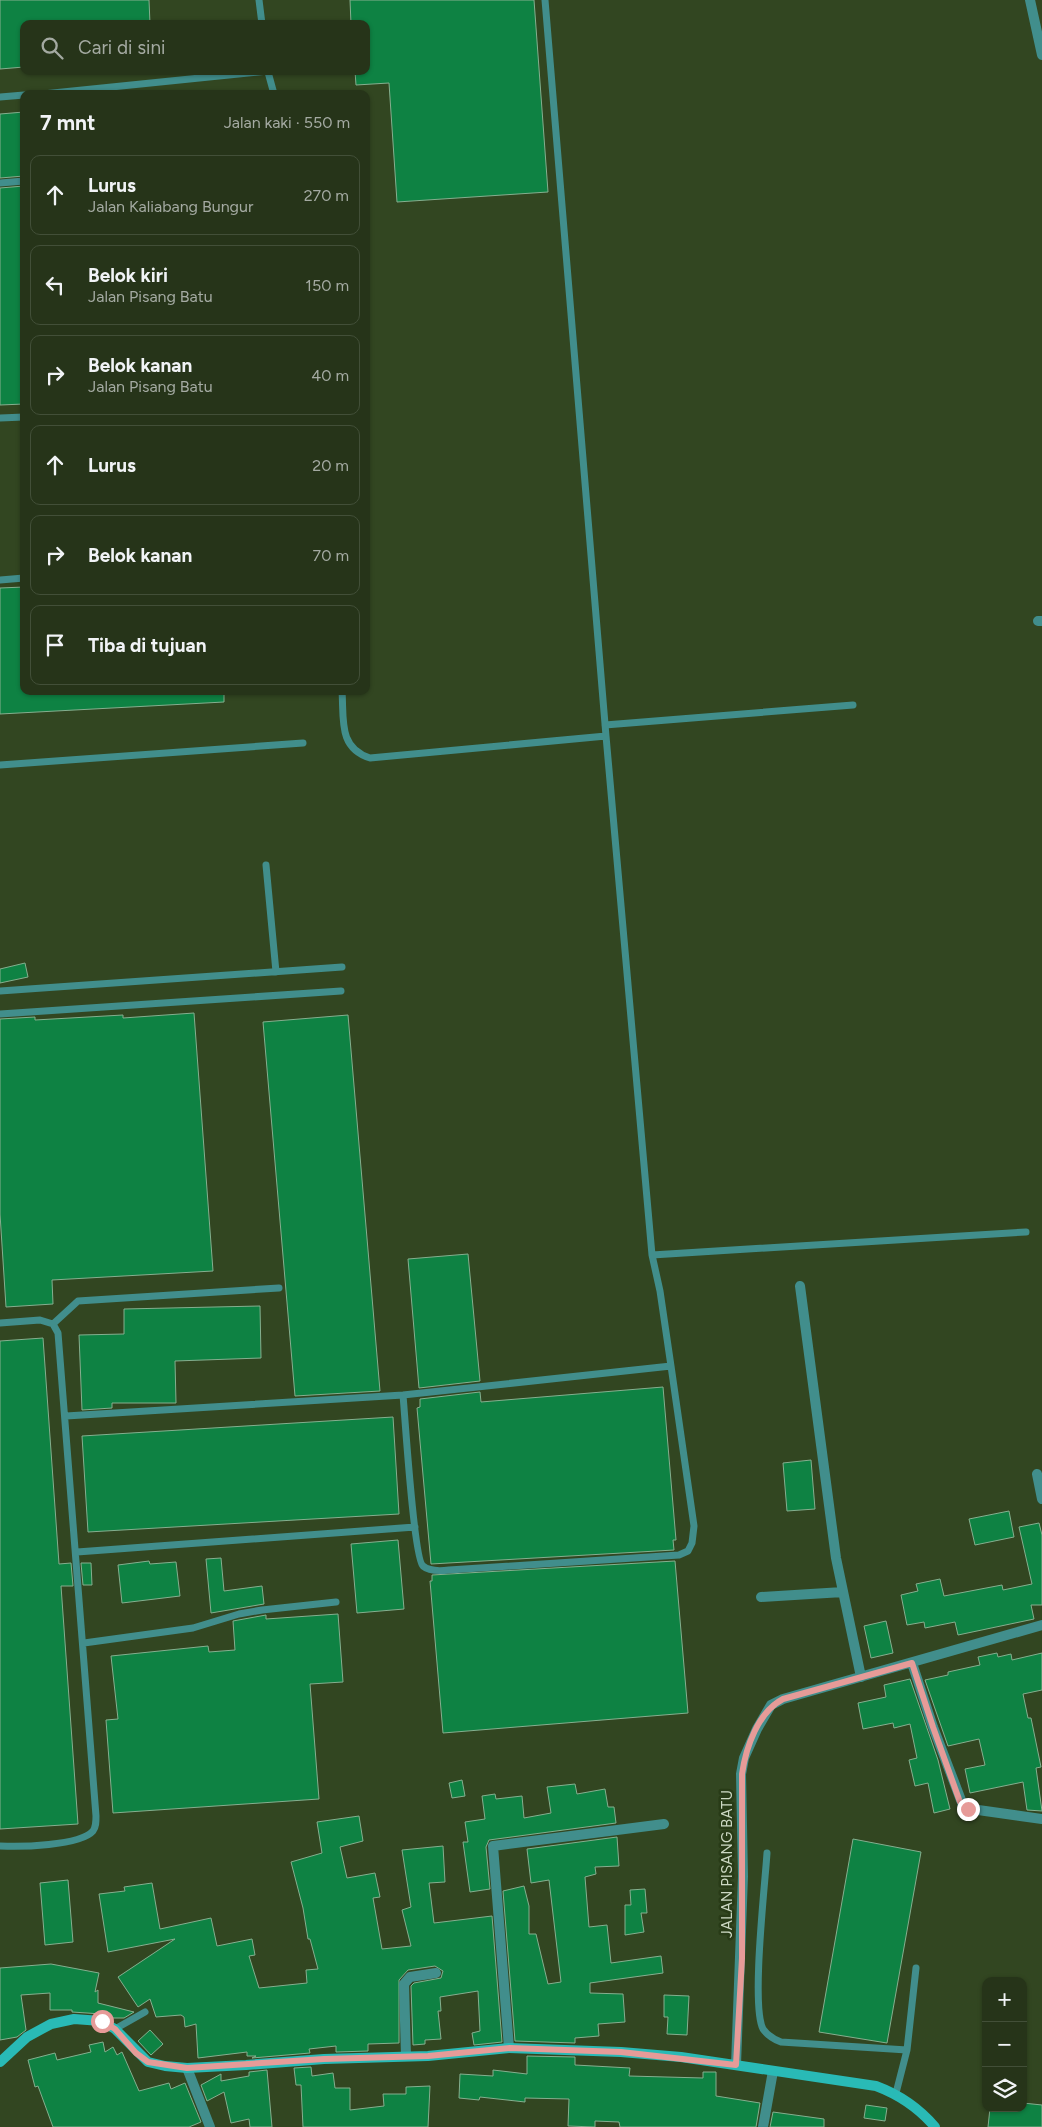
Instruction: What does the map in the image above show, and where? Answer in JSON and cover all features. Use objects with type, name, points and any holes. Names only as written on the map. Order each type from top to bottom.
[{"type":"street","points":[[1030,0],[1042,55]]},
{"type":"street","points":[[800,1286],[836,1558],[861,1677]]},
{"type":"street","points":[[1036,1474],[1042,1499]]},
{"type":"street","points":[[761,1597],[843,1592]]},
{"type":"street","name":"JALAN PISANG BATU","points":[[736,2065],[742,1958],[743,1876],[741,1798],[744,1758],[757,1728],[771,1705],[783,1699],[1042,1624]]},
{"type":"street","points":[[912,1663],[933,1727],[964,1808],[1042,1819]]},
{"type":"street","points":[[510,2048],[493,1846],[664,1824]]},
{"type":"street","points":[[406,2056],[404,1984],[410,1977],[436,1974]]},
{"type":"street","points":[[0,2062],[27,2037],[51,2024],[74,2019],[102,2021],[115,2029],[136,2053],[148,2062],[187,2068],[406,2056],[510,2048],[621,2052],[736,2065],[858,2082],[896,2093],[914,2104],[935,2127]]},
{"type":"street","points":[[187,2068],[210,2127]]},
{"type":"street","points":[[763,2127],[774,2071]]},
{"type":"lane","points":[[259,0],[262,20]]},
{"type":"lane","points":[[403,1395],[415,1527],[419,1560],[422,1566],[440,1571],[679,1555],[688,1551],[692,1543],[693,1510],[660,1290],[652,1255],[605,725],[546,0]]},
{"type":"lane","points":[[84,90],[237,75]]},
{"type":"lane","points":[[269,75],[273,90]]},
{"type":"lane","points":[[0,97],[20,95]]},
{"type":"lane","points":[[0,183],[20,181]]},
{"type":"lane","points":[[0,418],[20,417]]},
{"type":"lane","points":[[0,580],[20,578]]},
{"type":"lane","points":[[342,695],[344,731],[350,747],[357,754],[370,758],[606,736]]},
{"type":"lane","points":[[605,725],[854,705]]},
{"type":"lane","points":[[0,765],[302,743]]},
{"type":"lane","points":[[266,865],[276,972]]},
{"type":"lane","points":[[0,991],[342,967]]},
{"type":"lane","points":[[0,1014],[341,991]]},
{"type":"lane","points":[[652,1255],[1026,1232]]},
{"type":"lane","points":[[53,1324],[78,1301],[279,1288]]},
{"type":"lane","points":[[0,1323],[40,1320],[53,1324],[58,1333],[77,1552],[96,1826],[92,1832],[74,1839],[38,1845],[0,1846]]},
{"type":"lane","points":[[66,1416],[403,1395],[671,1366]]},
{"type":"lane","points":[[77,1552],[415,1527]]},
{"type":"lane","points":[[84,1643],[193,1628],[239,1614],[262,1610],[336,1602]]},
{"type":"lane","points":[[767,1853],[759,1972],[762,2027],[770,2038],[781,2042],[907,2050]]},
{"type":"lane","points":[[896,2093],[907,2050],[916,1968]]},
{"type":"lane","points":[[115,2029],[145,2012]]},
{"type":"building","points":[[0,0],[149,0],[150,20],[20,20],[20,67],[0,69]]},
{"type":"building","points":[[350,0],[534,0],[548,192],[397,202],[389,83],[356,85],[355,75],[370,75],[370,20],[351,20]]},
{"type":"building","points":[[20,112],[20,176],[0,178],[0,114]]},
{"type":"building","points":[[20,186],[20,404],[0,405],[0,188]]},
{"type":"building","points":[[20,587],[20,695],[224,695],[224,702],[0,714],[0,588]]},
{"type":"building","points":[[25,963],[28,977],[0,983],[0,969]]},
{"type":"building","points":[[194,1013],[213,1271],[52,1280],[53,1304],[6,1307],[0,1214],[0,1019],[35,1017],[35,1020],[123,1015],[123,1018]]},
{"type":"building","points":[[348,1015],[380,1391],[295,1396],[263,1022]]},
{"type":"building","points":[[468,1254],[480,1381],[419,1388],[408,1259]]},
{"type":"building","points":[[260,1306],[261,1358],[175,1361],[176,1403],[112,1403],[112,1408],[82,1410],[79,1335],[124,1334],[124,1309]]},
{"type":"building","points":[[43,1338],[59,1564],[71,1563],[73,1586],[61,1586],[78,1824],[0,1829],[0,1341]]},
{"type":"building","points":[[663,1387],[676,1540],[673,1540],[674,1550],[431,1564],[417,1408],[420,1407],[420,1399],[480,1392],[481,1402]]},
{"type":"building","points":[[393,1417],[399,1514],[88,1532],[82,1436]]},
{"type":"building","points":[[811,1460],[815,1509],[787,1511],[783,1463]]},
{"type":"building","points":[[1009,1511],[1014,1537],[975,1545],[969,1519]]},
{"type":"building","points":[[1039,1523],[1042,1535],[1042,1605],[1031,1605],[1034,1619],[958,1635],[955,1622],[925,1628],[924,1622],[907,1625],[901,1595],[918,1591],[916,1584],[940,1579],[944,1596],[1002,1585],[1003,1590],[1032,1584],[1019,1527]]},
{"type":"building","points":[[398,1540],[404,1609],[357,1613],[351,1544]]},
{"type":"building","points":[[221,1558],[224,1591],[262,1586],[264,1604],[211,1613],[206,1559]]},
{"type":"building","points":[[149,1561],[150,1564],[176,1562],[180,1596],[122,1603],[118,1565]]},
{"type":"building","points":[[675,1561],[688,1713],[443,1733],[430,1581],[432,1581],[432,1575]]},
{"type":"building","points":[[81,1563],[91,1563],[92,1585],[83,1585]]},
{"type":"building","points":[[338,1614],[343,1682],[310,1684],[319,1799],[113,1813],[106,1720],[118,1719],[111,1656],[208,1646],[209,1652],[235,1650],[233,1621],[266,1615],[266,1619]]},
{"type":"building","points":[[886,1621],[893,1653],[871,1658],[864,1626]]},
{"type":"building","points":[[997,1653],[998,1657],[1011,1654],[1012,1660],[1042,1653],[1042,1690],[1023,1694],[1028,1718],[1031,1718],[1041,1767],[1036,1768],[1042,1811],[1027,1810],[1023,1782],[970,1793],[965,1769],[985,1765],[979,1739],[948,1746],[925,1680],[948,1675],[948,1672],[980,1665],[978,1657]]},
{"type":"building","points":[[910,1679],[938,1760],[950,1809],[934,1813],[928,1783],[915,1786],[909,1760],[917,1758],[910,1724],[894,1728],[893,1723],[863,1729],[858,1703],[886,1697],[884,1685]]},
{"type":"building","points":[[462,1780],[465,1796],[452,1798],[449,1783]]},
{"type":"building","points":[[575,1784],[577,1794],[605,1789],[608,1807],[614,1807],[616,1823],[489,1840],[486,1847],[490,1889],[470,1892],[463,1842],[468,1842],[465,1822],[485,1819],[482,1796],[495,1794],[496,1799],[522,1796],[524,1818],[551,1813],[547,1787]]},
{"type":"building","points":[[359,1816],[363,1841],[340,1847],[347,1878],[375,1873],[380,1897],[373,1898],[382,1949],[411,1946],[402,1910],[411,1907],[402,1850],[443,1846],[445,1882],[429,1883],[434,1923],[492,1916],[502,2042],[474,2045],[472,2033],[480,2031],[478,1991],[440,1997],[441,2011],[438,2011],[441,2039],[425,2040],[425,2044],[413,2045],[411,1986],[414,1983],[441,1978],[443,1971],[435,1966],[408,1970],[399,1980],[399,2043],[368,2044],[368,2051],[336,2052],[336,2046],[309,2049],[310,2053],[252,2058],[256,2056],[247,2056],[247,2052],[198,2058],[196,2024],[185,2027],[184,2017],[181,2015],[156,2017],[150,1999],[138,2007],[118,1977],[175,1939],[108,1952],[99,1894],[125,1891],[124,1887],[152,1883],[160,1929],[211,1918],[217,1946],[252,1939],[255,1955],[249,1956],[259,1988],[307,1983],[306,1970],[318,1969],[310,1939],[308,1939],[303,1908],[291,1862],[322,1853],[317,1822]]},
{"type":"building","points":[[617,1837],[619,1866],[595,1867],[596,1874],[585,1877],[589,1927],[607,1925],[611,1963],[661,1956],[663,1973],[590,1983],[590,1993],[623,1994],[625,2022],[598,2024],[599,2036],[575,2038],[575,2043],[515,2041],[503,1891],[524,1886],[529,1906],[529,1934],[536,1934],[548,1984],[561,1982],[549,1880],[531,1883],[527,1849]]},
{"type":"building","points":[[853,1839],[921,1852],[887,2043],[819,2032]]},
{"type":"building","points":[[68,1880],[73,1942],[45,1945],[40,1883]]},
{"type":"building","points":[[645,1889],[647,1913],[641,1913],[644,1932],[625,1935],[625,1905],[631,1905],[630,1890]]},
{"type":"building","points":[[51,1964],[99,1973],[95,1992],[98,1990],[98,2003],[134,2012],[124,2018],[109,2018],[102,2014],[72,2012],[72,2010],[50,2010],[50,1993],[21,1995],[26,2030],[17,2037],[0,2040],[0,1968]]},
{"type":"building","points":[[664,1995],[689,1996],[687,2035],[667,2034],[668,2017],[664,2017]]},
{"type":"building","points":[[150,2030],[163,2044],[151,2055],[138,2041]]},
{"type":"building","points":[[103,2042],[105,2052],[113,2047],[117,2055],[122,2052],[139,2091],[169,2083],[171,2089],[185,2083],[201,2122],[189,2127],[53,2127],[38,2086],[35,2087],[28,2060],[55,2053],[57,2060],[91,2052],[89,2045]]},
{"type":"building","points":[[527,2056],[575,2057],[575,2065],[630,2068],[629,2076],[703,2078],[703,2072],[716,2072],[716,2096],[760,2103],[756,2127],[620,2127],[619,2122],[595,2121],[595,2127],[568,2126],[569,2099],[525,2098],[525,2102],[480,2097],[479,2100],[459,2098],[460,2074],[493,2076],[493,2070],[527,2074]]},
{"type":"building","points":[[311,2067],[312,2076],[333,2073],[335,2088],[350,2088],[350,2110],[384,2106],[383,2094],[406,2094],[406,2087],[430,2086],[428,2127],[303,2127],[301,2085],[296,2085],[294,2068]]},
{"type":"building","points":[[267,2070],[272,2127],[250,2127],[249,2119],[231,2123],[224,2092],[207,2101],[201,2085],[221,2074],[221,2081],[249,2076],[249,2072]]},
{"type":"building","points":[[1027,2103],[1042,2105],[1042,2127],[988,2127],[990,2112],[1027,2112]]},
{"type":"building","points":[[866,2105],[887,2108],[885,2121],[864,2118]]},
{"type":"building","points":[[773,2112],[824,2119],[824,2127],[770,2127]]},
{"type":"route","points":[[102,2021],[115,2029],[125,2038],[136,2053],[148,2062],[187,2068],[324,2059],[428,2056],[510,2048],[621,2052],[681,2057],[736,2065],[742,1958],[742,1774],[744,1758],[749,1745],[771,1705],[783,1699],[912,1663],[960,1802],[964,1808],[968,1809]]}]
